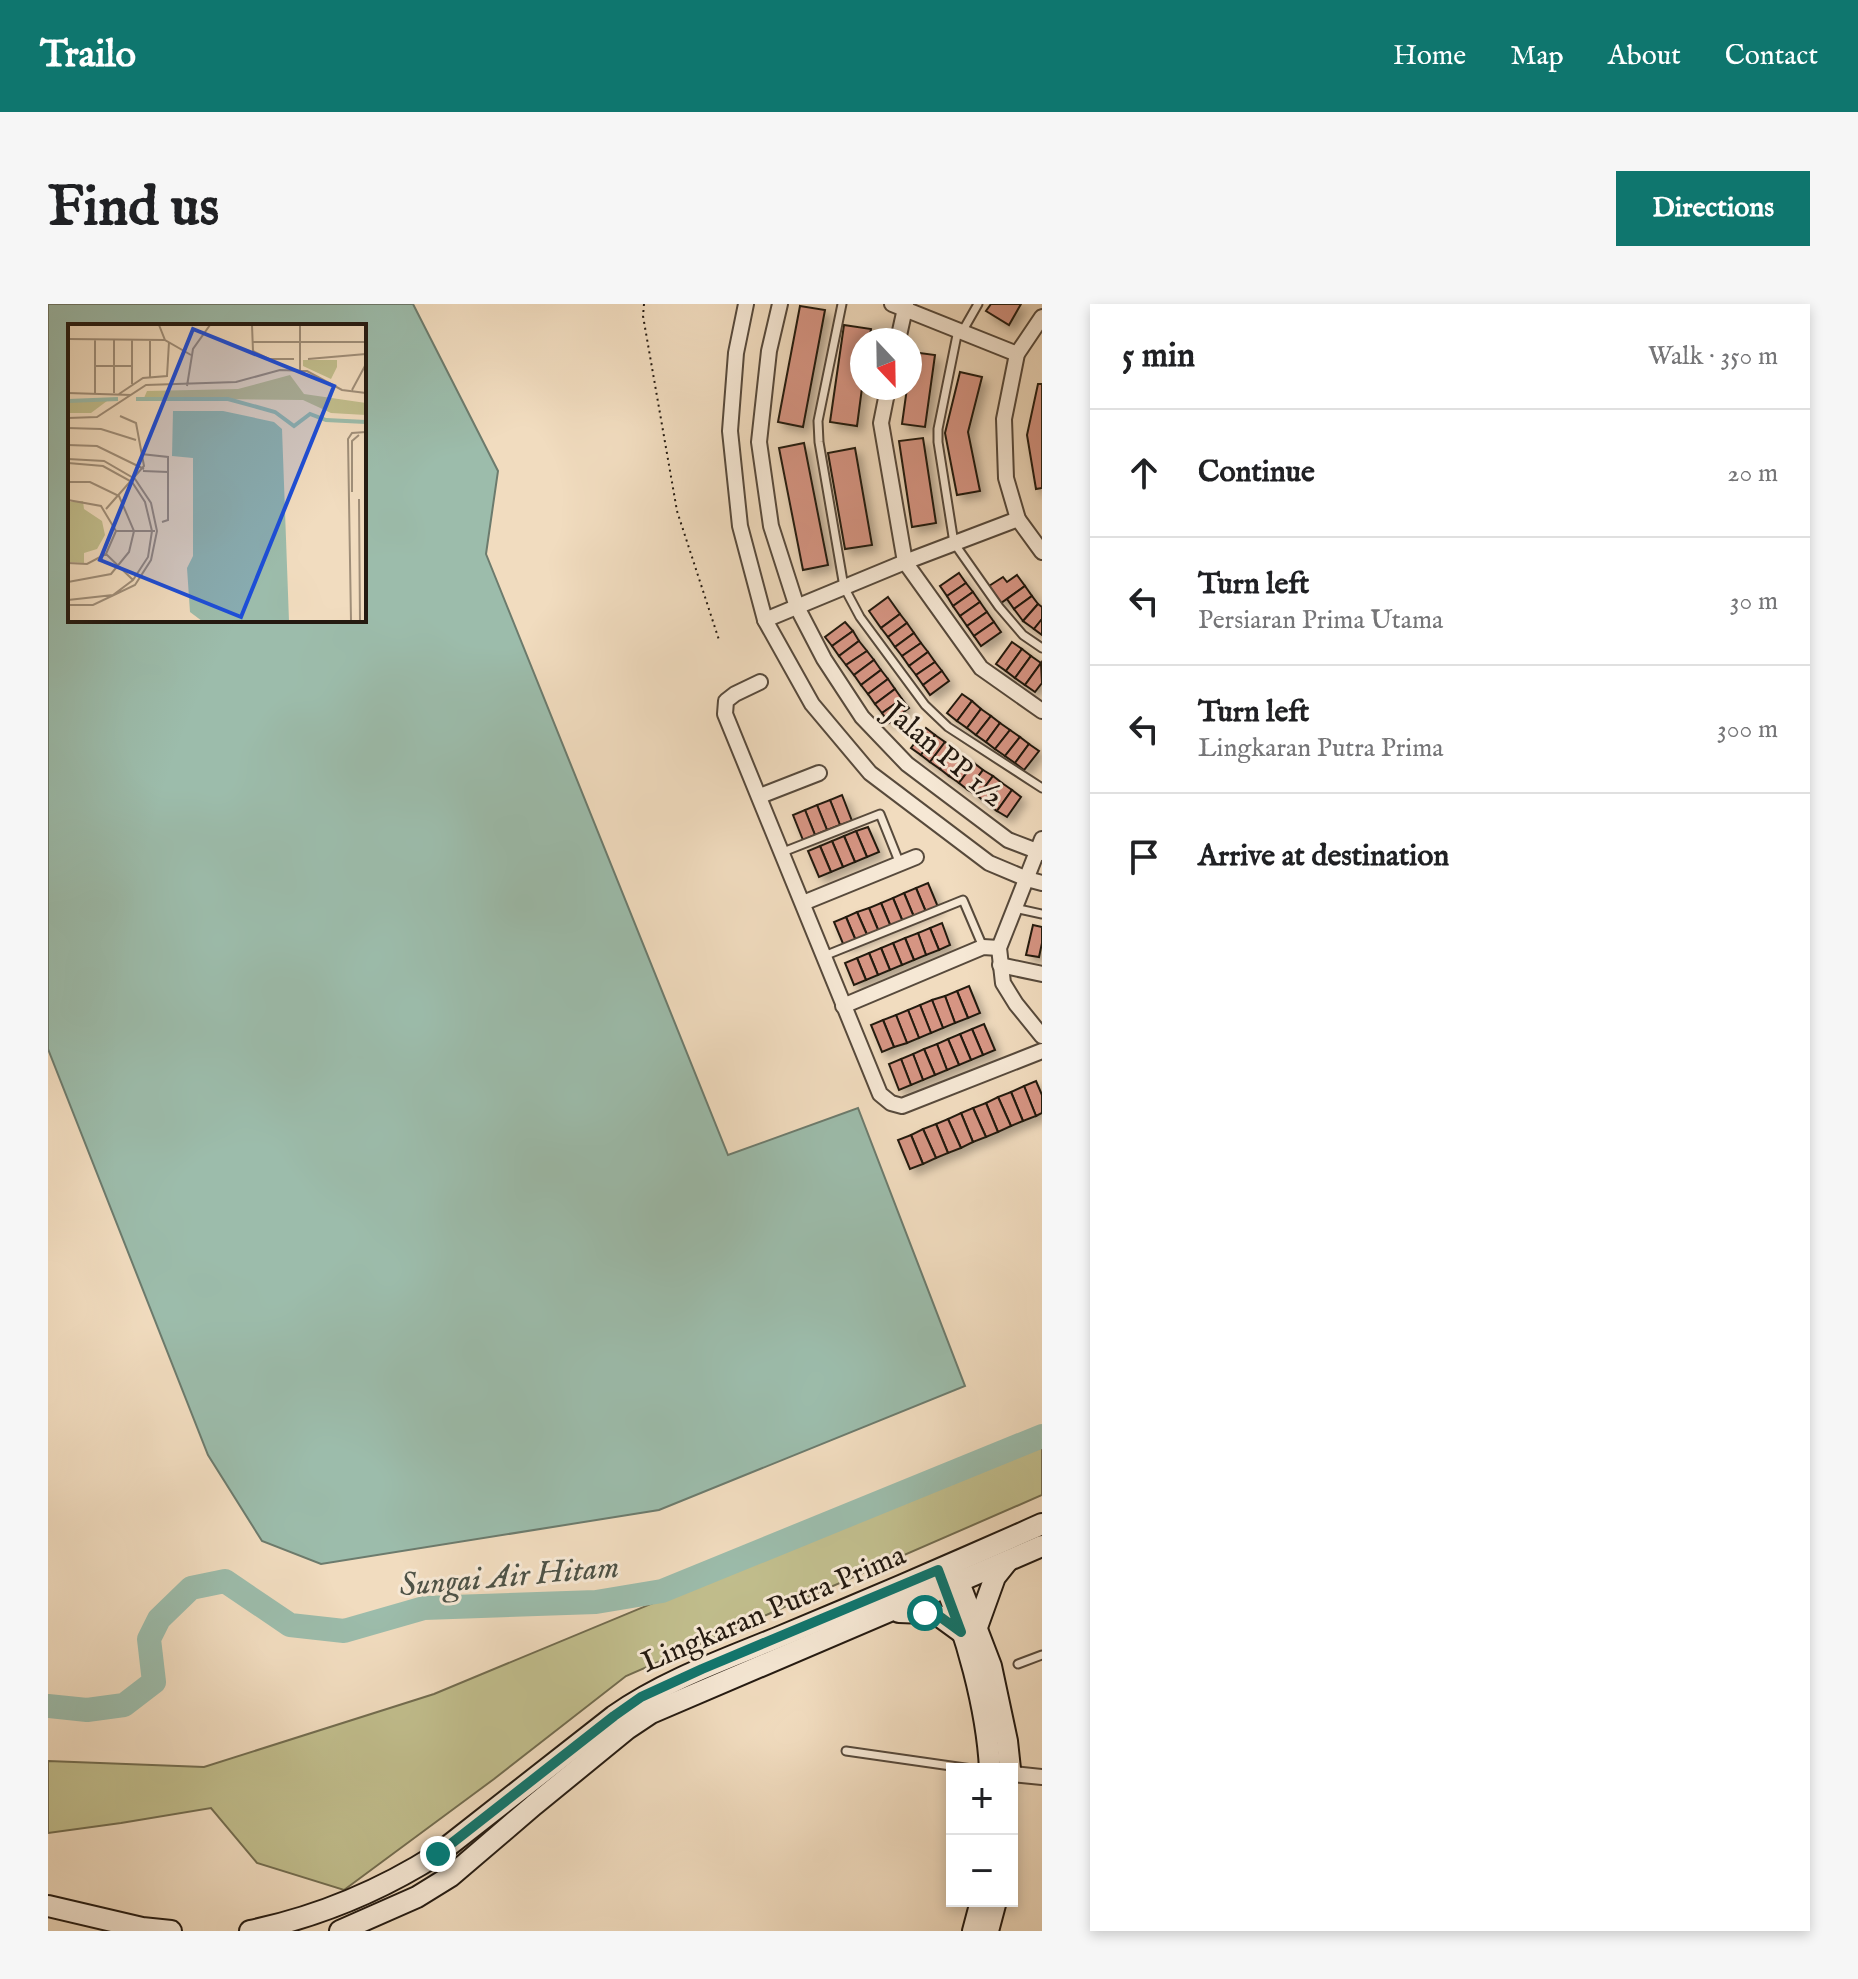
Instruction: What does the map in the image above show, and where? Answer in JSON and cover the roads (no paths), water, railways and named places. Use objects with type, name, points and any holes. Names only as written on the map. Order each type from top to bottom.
[{"type":"main road","name":"Lingkaran Putra Prima","points":[[340,1931],[417,1897],[451,1876],[627,1729],[651,1713],[890,1612],[1042,1524]]},
{"type":"main road","name":"Lingkaran Putra Prima","points":[[250,1931],[289,1927],[407,1874],[641,1697],[702,1669],[949,1576],[1007,1562],[1042,1546]]},
{"type":"main road","points":[[990,1763],[969,1630],[995,1577],[1007,1562]]},
{"type":"main road","points":[[949,1576],[969,1630],[991,1666],[1010,1763]]},
{"type":"main road","points":[[890,1612],[939,1616],[969,1630]]},
{"type":"main road","points":[[48,1906],[142,1928],[171,1931]]},
{"type":"main road","points":[[973,1931],[979,1907]]},
{"type":"main road","points":[[988,1931],[994,1907]]},
{"type":"street","points":[[746,304],[736,353],[730,431],[740,526],[765,620],[812,704],[870,773],[989,863],[1034,881]]},
{"type":"street","name":"Jalan PP 1/2","points":[[780,304],[769,351],[759,442],[771,526],[797,607],[824,659],[862,717],[907,764],[1008,840],[1040,848]]},
{"type":"street","points":[[899,328],[901,306],[1017,354]]},
{"type":"street","points":[[1042,317],[1017,354],[1004,419],[1006,478],[1018,519],[1042,552]]},
{"type":"street","points":[[886,400],[881,423],[905,562],[981,668],[1042,711]]},
{"type":"street","points":[[765,620],[1018,519]]},
{"type":"street","points":[[760,682],[726,701],[725,714],[880,1094],[891,1103],[902,1106],[1042,1051]]},
{"type":"street","points":[[760,796],[819,773]]},
{"type":"street","points":[[1040,848],[1034,881],[1014,908],[999,948],[1003,983],[1042,1036]]},
{"type":"street","points":[[803,903],[916,857]]},
{"type":"street","points":[[843,1006],[983,947],[999,948]]},
{"type":"street","points":[[1000,965],[1042,974]]},
{"type":"street","points":[[1018,1772],[1042,1777]]},
{"type":"lane","points":[[842,304],[818,421],[844,587],[860,617],[925,705],[948,727],[1042,788]]},
{"type":"lane","points":[[978,304],[960,331],[938,429],[954,543],[999,607],[1023,635],[1042,648]]},
{"type":"lane","points":[[783,853],[880,814],[900,864]]},
{"type":"lane","points":[[824,956],[963,900],[983,947]]},
{"type":"lane","points":[[1014,908],[1042,914]]},
{"type":"lane","points":[[1018,1664],[1042,1655]]},
{"type":"lane","points":[[846,1751],[946,1765]]},
{"type":"waterway","name":"Sungai Air Hitam","points":[[48,1706],[87,1710],[124,1705],[154,1682],[149,1639],[159,1619],[191,1588],[225,1581],[290,1625],[344,1631],[424,1608],[596,1602],[662,1591],[1042,1436]]}]
